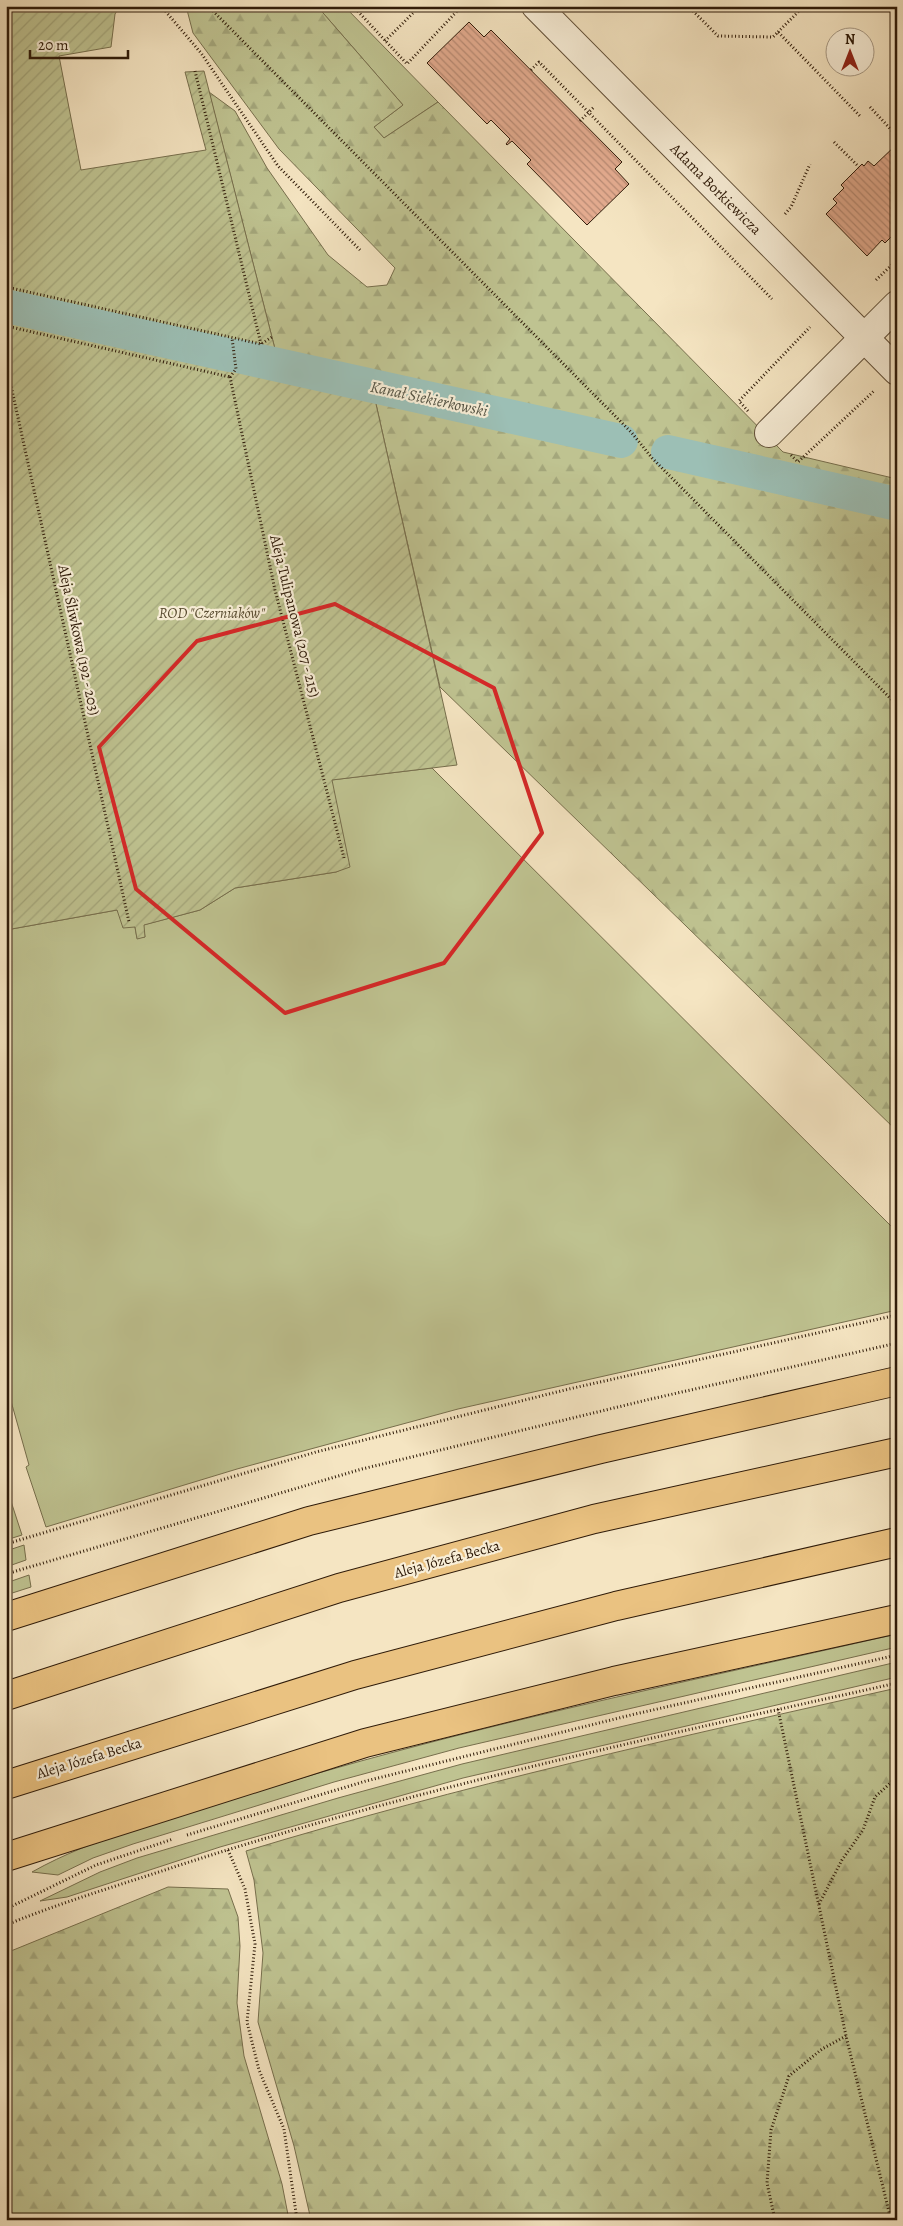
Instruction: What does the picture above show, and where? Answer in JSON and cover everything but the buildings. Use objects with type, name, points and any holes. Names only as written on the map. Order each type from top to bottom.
[{"type":"main road","points":[[6,1617],[309,1521],[592,1451],[897,1381]]},
{"type":"main road","name":"Aleja Józefa Becka","points":[[6,1696],[349,1586],[594,1519],[897,1452]]},
{"type":"main road","name":"Aleja Józefa Becka","points":[[6,1785],[355,1676],[616,1606],[897,1542]]},
{"type":"main road","points":[[6,1857],[365,1743],[619,1680],[897,1619]]},
{"type":"street","name":"Adama Borkiewicza","points":[[536,6],[897,372]]},
{"type":"street","points":[[770,433],[897,305]]},
{"type":"path","points":[[161,6],[201,53],[278,166],[360,250]]},
{"type":"path","points":[[208,6],[625,426],[652,458],[897,705]]},
{"type":"path","points":[[352,6],[407,64],[462,6]]},
{"type":"path","points":[[385,41],[420,6]]},
{"type":"path","points":[[688,6],[718,36],[773,37],[804,6]]},
{"type":"path","points":[[778,32],[860,116]]},
{"type":"path","points":[[530,70],[539,62],[772,299]]},
{"type":"path","points":[[195,71],[261,344]]},
{"type":"path","points":[[580,121],[594,107]]},
{"type":"path","points":[[870,107],[897,136]]},
{"type":"path","points":[[834,142],[859,167]]},
{"type":"path","points":[[784,215],[791,207],[810,164]]},
{"type":"path","points":[[874,282],[897,260]]},
{"type":"path","points":[[6,287],[261,344],[272,337]]},
{"type":"path","points":[[6,326],[230,377],[236,369],[232,338]]},
{"type":"path","name":"Aleja Śliwkowa (192 - 203)","points":[[6,363],[129,922]]},
{"type":"path","name":"Aleja Tulipanowa (207 - 215)","points":[[230,377],[275,590],[344,858]]},
{"type":"path","points":[[6,1544],[316,1452],[569,1388],[897,1315]]},
{"type":"path","points":[[6,1909],[105,1862],[179,1837],[366,1781],[635,1714],[897,1655]]},
{"type":"path","points":[[6,1925],[43,1910],[228,1850],[382,1803],[641,1740],[897,1683]]},
{"type":"path","points":[[778,1709],[846,2036],[891,2220]]},
{"type":"path","points":[[819,1905],[842,1860],[863,1830],[875,1797],[897,1777]]},
{"type":"path","points":[[228,1850],[245,1889],[255,1944],[247,2022],[259,2070],[284,2129],[297,2220]]},
{"type":"path","points":[[775,2220],[767,2183],[772,2130],[789,2076],[822,2049],[846,2036]]},
{"type":"highlighted area","points":[[335,604],[494,688],[542,833],[444,963],[285,1013],[136,889],[99,747],[197,641]]},
{"type":"green space","name":"ROD \"Czerniaków\"","points":[[6,6],[120,6],[115,14],[111,47],[59,56],[81,170],[206,150],[185,72],[204,71],[275,349],[374,372],[376,404],[457,765],[332,780],[350,867],[336,872],[235,888],[200,910],[144,925],[145,937],[137,939],[135,927],[123,928],[117,910],[6,930]]},
{"type":"green space","points":[[186,6],[317,6],[403,105],[374,127],[384,138],[438,102],[783,452],[897,479],[897,1131],[440,687],[376,404],[374,372],[275,349],[209,92],[235,111],[267,168],[328,255],[367,287],[387,285],[395,268],[279,149],[193,33]]},
{"type":"green space","points":[[317,6],[344,6],[438,102],[384,138],[374,127],[403,105]]},
{"type":"green space","points":[[432,768],[892,1227],[897,1226],[897,1310],[458,1409],[237,1469],[46,1527],[26,1467],[29,1465],[9,1394],[6,1394],[6,930],[117,910],[135,927],[137,938],[145,937],[143,925],[200,910],[235,888],[336,872],[349,866],[331,780]]},
{"type":"green space","points":[[6,1486],[22,1535],[6,1540]]},
{"type":"green space","points":[[24,1545],[26,1560],[6,1567],[6,1551]]},
{"type":"green space","points":[[29,1575],[31,1587],[6,1595],[6,1583]]},
{"type":"green space","points":[[897,1634],[897,1647],[459,1748],[334,1782],[133,1844],[93,1858],[58,1875],[32,1872],[82,1848],[134,1829],[402,1750],[566,1709]]},
{"type":"green space","points":[[897,1662],[897,1677],[463,1778],[220,1847],[67,1897],[40,1901],[100,1872],[137,1858],[338,1798],[462,1764]]},
{"type":"green space","points":[[897,1688],[897,2220],[311,2220],[294,2146],[258,2022],[263,1953],[254,1880],[246,1851],[326,1827],[488,1784],[651,1744]]},
{"type":"green space","points":[[168,1887],[228,1889],[238,1917],[240,1946],[237,2003],[244,2056],[282,2184],[289,2220],[6,2220],[6,1953]]},
{"type":"waterway","name":"Kanał Siekierkowski","points":[[6,306],[229,355]]},
{"type":"waterway","name":"Kanał Siekierkowski","points":[[238,356],[621,441]]},
{"type":"waterway","name":"Kanał Siekierkowski","points":[[668,452],[897,504]]}]
